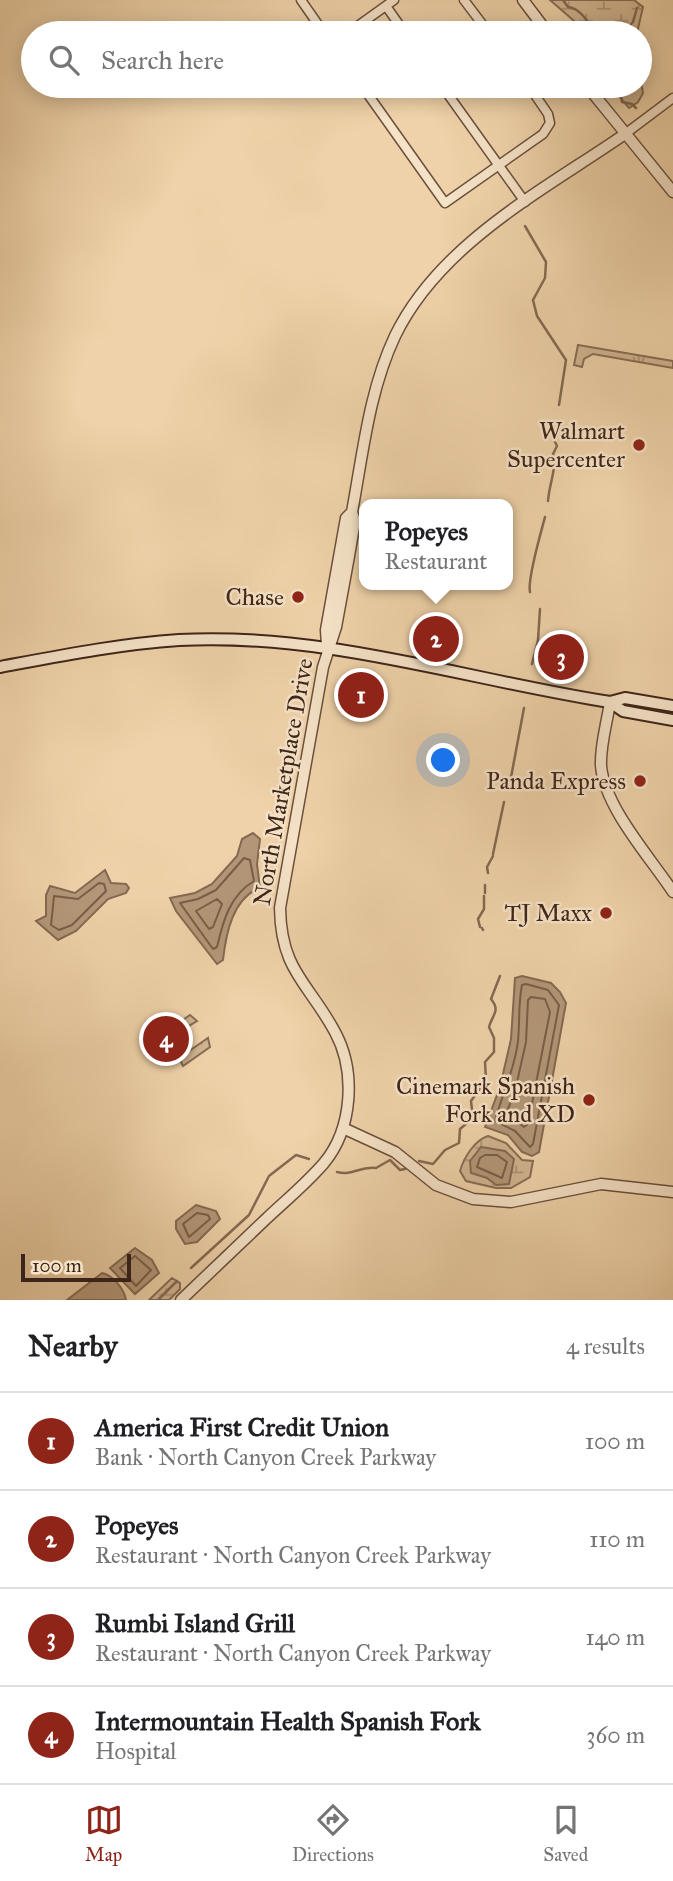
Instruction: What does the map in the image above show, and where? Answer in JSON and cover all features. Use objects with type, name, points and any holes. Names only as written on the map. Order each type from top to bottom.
[{"type":"main road","points":[[0,667],[115,647],[180,640],[268,643],[327,650],[610,702],[623,711],[673,720]]},
{"type":"main road","points":[[610,702],[625,698],[673,706]]},
{"type":"street","points":[[301,0],[316,21]]},
{"type":"street","points":[[365,21],[394,0]]},
{"type":"street","points":[[464,0],[480,21]]},
{"type":"street","points":[[523,0],[539,21]]},
{"type":"street","points":[[386,6],[397,21]]},
{"type":"street","points":[[371,98],[445,203],[543,134],[550,123],[548,114],[537,98]]},
{"type":"street","points":[[451,98],[525,202]]},
{"type":"street","points":[[596,98],[673,192]]},
{"type":"street","name":"North Marketplace Drive","points":[[181,1300],[324,1163],[343,1128],[349,1095],[344,1051],[330,1024],[290,963],[281,925],[283,891],[327,650],[335,631],[349,556],[355,522],[352,512],[372,405],[396,335],[421,297],[453,260],[525,202],[673,99]]},
{"type":"street","name":"North Marketplace Drive","points":[[327,650],[326,630],[346,518],[352,512]]},
{"type":"street","points":[[610,702],[601,753],[604,779],[613,802],[673,892]]},
{"type":"street","points":[[343,1128],[395,1152],[436,1185],[473,1199],[511,1202],[601,1185],[635,1186],[673,1192]]},
{"type":"green space","points":[[550,0],[634,0],[643,7],[640,21],[574,21]]},
{"type":"green space","points":[[620,98],[640,98],[638,102],[629,108]]},
{"type":"green space","points":[[578,345],[673,361],[673,368],[593,354],[584,359],[582,367],[574,365]]},
{"type":"green space","points":[[190,1015],[197,1021],[165,1040],[161,1035]]},
{"type":"green space","points":[[208,1038],[210,1047],[183,1066],[179,1058]]},
{"type":"green space","points":[[488,1136],[506,1143],[522,1160],[533,1161],[530,1177],[511,1188],[496,1188],[466,1181],[460,1171],[464,1160],[474,1145]]},
{"type":"green space","points":[[172,1278],[180,1283],[180,1289],[169,1300],[149,1300]]},
{"type":"water","points":[[253,833],[260,839],[257,864],[260,888],[251,893],[237,908],[226,939],[223,960],[217,964],[176,911],[170,898],[195,893],[212,884],[237,856],[242,839]]},
{"type":"water","points":[[105,870],[111,883],[126,884],[129,888],[126,893],[108,899],[76,931],[58,940],[36,921],[46,916],[46,895],[50,886],[75,893]]},
{"type":"water","points":[[522,976],[551,983],[566,1003],[539,1152],[532,1156],[522,1152],[508,1135],[485,1127],[500,1087],[511,1039],[515,978]]},
{"type":"water","points":[[481,1147],[505,1151],[514,1159],[509,1184],[496,1185],[487,1178],[471,1173],[470,1161]]},
{"type":"water","points":[[196,1205],[216,1211],[220,1219],[197,1242],[185,1244],[176,1229],[176,1221]]},
{"type":"water","points":[[135,1248],[152,1260],[159,1273],[135,1294],[110,1268]]},
{"type":"water","points":[[102,1273],[117,1283],[126,1300],[67,1300]]},
{"type":"waterway","points":[[563,0],[587,21]]},
{"type":"waterway","points":[[633,21],[637,8]]},
{"type":"waterway","points":[[622,98],[622,102],[632,104],[636,108]]},
{"type":"waterway","points":[[525,226],[546,262],[545,278],[533,300],[537,316],[566,360],[559,405]]},
{"type":"waterway","points":[[548,501],[553,454],[557,446],[552,436]]},
{"type":"waterway","points":[[530,592],[532,567],[545,517]]},
{"type":"waterway","points":[[532,664],[538,640],[540,609]]},
{"type":"waterway","points":[[509,788],[524,708]]},
{"type":"waterway","points":[[493,854],[504,802]]},
{"type":"waterway","points":[[488,873],[487,867],[493,856]]},
{"type":"waterway","points":[[485,885],[485,893]]},
{"type":"waterway","points":[[480,927],[478,919],[484,909],[484,896]]},
{"type":"waterway","points":[[419,1161],[433,1164],[445,1150],[459,1143],[460,1129],[473,1118],[471,1101],[486,1080],[485,1062],[494,1052],[494,1038],[489,1027],[496,1010],[491,999],[500,976]]},
{"type":"waterway","points":[[191,1268],[249,1215],[269,1176],[296,1155],[309,1159]]},
{"type":"waterway","points":[[337,1172],[376,1168],[390,1160],[400,1170],[405,1169]]},
{"type":"waterway","points":[[158,1300],[177,1281]]},
{"type":"place","name":"Walmart Supercenter","points":[[639,445]]},
{"type":"place","name":"Chase","points":[[298,597]]},
{"type":"place","name":"Popeyes","points":[[436,639]]},
{"type":"place","name":"Rumbi Island Grill","points":[[561,657]]},
{"type":"place","name":"America First Credit Union","points":[[361,695]]},
{"type":"place","name":"Panda Express","points":[[640,781]]},
{"type":"place","name":"TJ Maxx","points":[[606,913]]},
{"type":"place","name":"Intermountain Health Spanish Fork","points":[[166,1039]]},
{"type":"place","name":"Cinemark Spanish Fork and XD","points":[[589,1100]]}]
